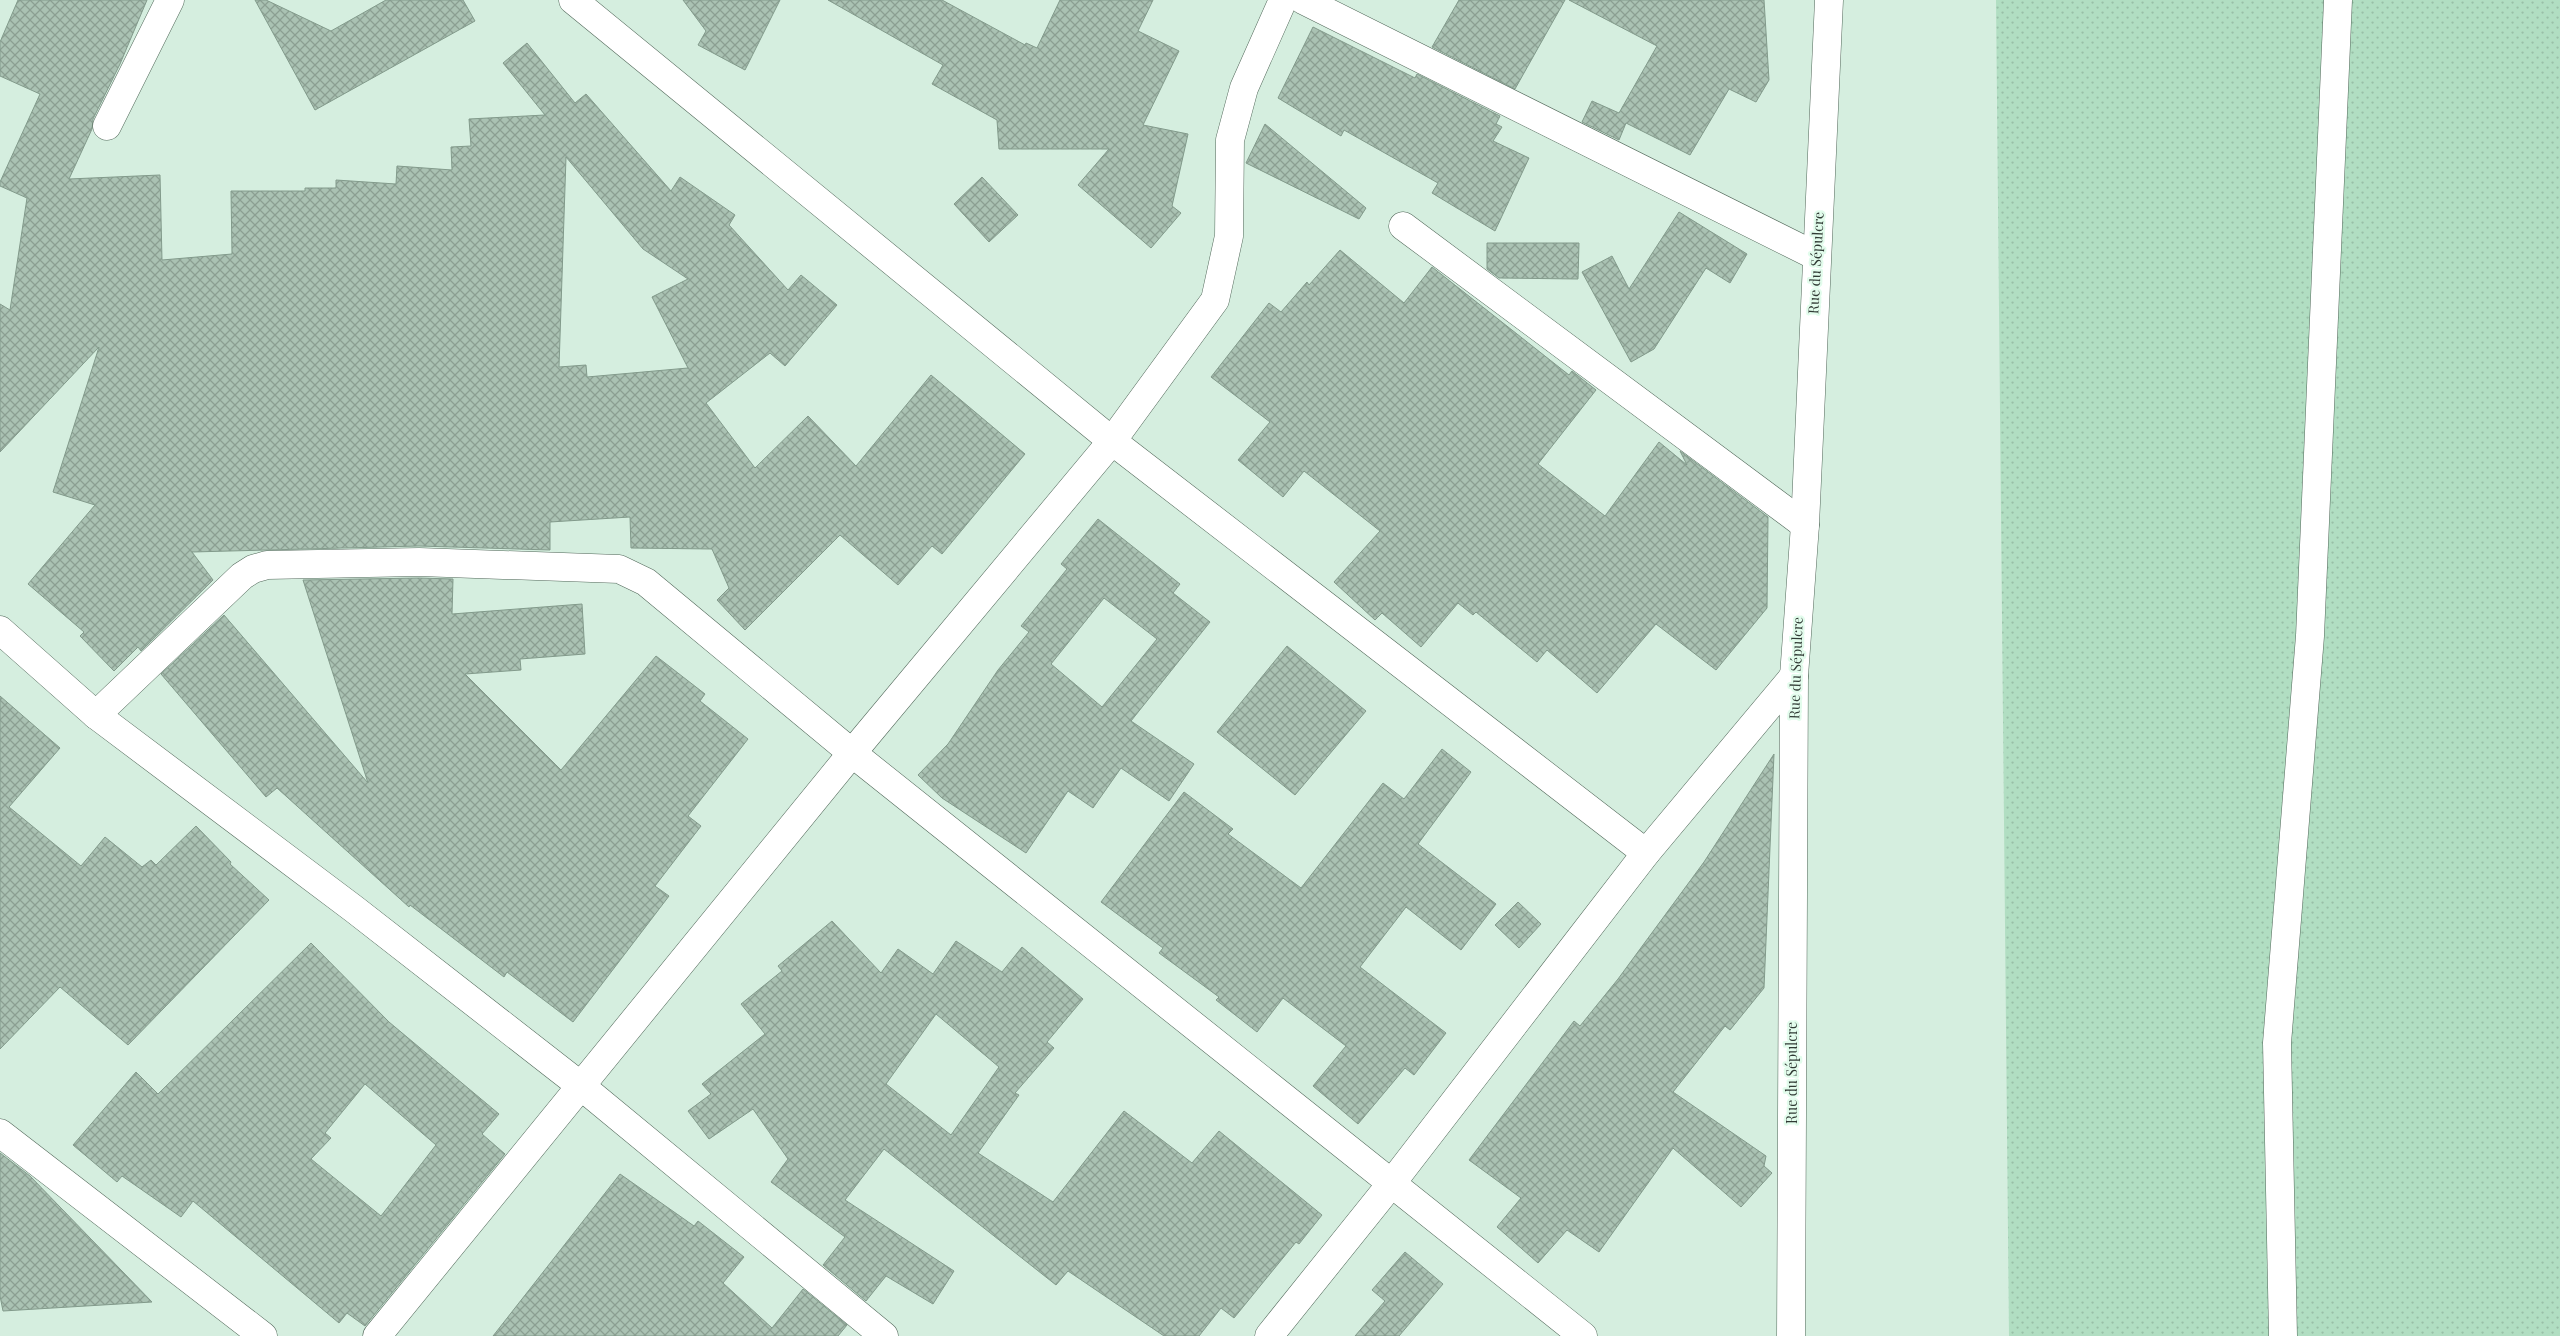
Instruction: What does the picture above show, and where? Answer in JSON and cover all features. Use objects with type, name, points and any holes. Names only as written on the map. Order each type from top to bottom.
[{"type":"street","points":[[107,126],[170,0]]},
{"type":"street","points":[[573,0],[1112,441],[1646,853]]},
{"type":"street","points":[[377,1336],[852,753],[1112,441],[1214,300],[1229,236],[1230,140],[1244,88],[1283,0]]},
{"type":"street","points":[[1303,0],[1816,256]]},
{"type":"street","name":"Rue du Sépulcre","points":[[1791,1336],[1794,676],[1805,525],[1829,0]]},
{"type":"street","points":[[2283,1336],[2277,1043],[2310,636],[2338,0]]},
{"type":"street","points":[[1403,226],[1805,525]]},
{"type":"street","points":[[96,715],[242,576],[253,569],[266,565],[419,562],[619,569],[646,582],[852,753],[1583,1336]]},
{"type":"street","points":[[0,630],[96,715],[362,915],[581,1086],[884,1336]]},
{"type":"street","points":[[1269,1336],[1391,1184],[1646,853],[1794,676]]},
{"type":"street","points":[[0,1133],[263,1336]]},
{"type":"green space","points":[[1996,0],[2560,0],[2560,1336],[2009,1336]]},
{"type":"building","points":[[18,0],[147,0],[120,64],[93,119],[92,129],[69,179],[160,175],[162,260],[232,254],[231,191],[305,191],[305,188],[336,188],[336,180],[396,184],[397,166],[452,170],[451,147],[471,146],[469,119],[545,115],[503,63],[527,43],[575,103],[586,94],[671,191],[680,177],[735,215],[729,225],[788,290],[801,275],[837,305],[785,366],[770,353],[706,403],[755,468],[808,416],[856,466],[931,375],[1025,454],[942,554],[932,546],[898,585],[840,535],[745,630],[717,600],[729,588],[712,549],[631,548],[630,517],[550,522],[550,550],[419,546],[192,552],[213,580],[141,651],[138,647],[114,671],[80,636],[84,632],[28,584],[95,505],[53,492],[99,347],[0,452],[0,304],[10,310],[27,198],[0,186],[0,182],[40,94],[0,76],[0,42]],"holes":[[[566,157],[643,249],[688,279],[652,297],[688,368],[587,377],[586,365],[559,367]]]},
{"type":"building","points":[[255,0],[266,0],[331,31],[386,0],[463,0],[475,21],[315,110]]},
{"type":"building","points":[[683,0],[780,0],[745,70],[698,45],[706,31]]},
{"type":"building","points":[[828,0],[942,0],[1025,45],[1026,43],[1037,48],[1060,0],[1153,0],[1138,31],[1179,51],[1143,125],[1188,134],[1172,206],[1181,213],[1151,248],[1078,185],[1109,149],[999,149],[997,120],[932,84],[943,65]]},
{"type":"building","points":[[1459,0],[1565,0],[1515,89],[1432,47]]},
{"type":"building","points":[[1569,0],[1764,0],[1769,80],[1756,102],[1729,89],[1690,155],[1626,123],[1619,140],[1582,122],[1592,101],[1619,113],[1657,46]]},
{"type":"building","points":[[1313,27],[1415,78],[1417,74],[1500,116],[1496,124],[1502,127],[1493,141],[1529,158],[1495,231],[1432,193],[1438,183],[1344,130],[1341,136],[1278,98]]},
{"type":"building","points":[[1265,124],[1366,208],[1359,219],[1246,163]]},
{"type":"building","points":[[982,177],[1018,215],[989,242],[954,204]]},
{"type":"building","points":[[1679,212],[1747,254],[1730,283],[1706,268],[1654,349],[1631,362],[1582,272],[1612,256],[1629,289]]},
{"type":"building","points":[[1487,243],[1579,243],[1578,279],[1499,278],[1487,269]]},
{"type":"building","points":[[1340,250],[1404,303],[1432,267],[1569,375],[1572,371],[1596,390],[1538,464],[1605,516],[1659,442],[1687,465],[1680,451],[1768,517],[1767,608],[1716,670],[1656,624],[1597,693],[1547,650],[1537,662],[1476,612],[1473,615],[1458,603],[1421,647],[1382,613],[1375,620],[1334,582],[1380,531],[1304,471],[1283,497],[1238,460],[1270,422],[1211,377],[1269,303],[1281,312],[1307,282],[1309,285]]},
{"type":"building","points":[[1098,519],[1180,584],[1173,593],[1210,622],[1131,721],[1194,764],[1169,801],[1121,768],[1093,808],[1068,791],[1026,853],[942,798],[918,775],[948,744],[998,670],[1029,632],[1021,626],[1067,569],[1061,564]],"holes":[[[1104,598],[1157,639],[1102,707],[1051,664]]]},
{"type":"building","points":[[453,579],[452,614],[582,604],[585,654],[520,659],[521,670],[465,674],[561,770],[656,656],[705,694],[700,701],[748,739],[688,816],[701,826],[655,886],[669,896],[573,1022],[507,972],[504,977],[410,905],[409,907],[277,788],[266,797],[161,674],[224,615],[368,783],[303,580]]},
{"type":"building","points":[[1287,646],[1366,711],[1295,795],[1217,732]]},
{"type":"building","points":[[0,696],[60,748],[9,807],[81,866],[105,837],[142,867],[151,860],[156,865],[196,826],[231,862],[230,864],[269,900],[128,1045],[60,987],[0,1049]]},
{"type":"building","points":[[1442,749],[1471,772],[1418,844],[1496,904],[1461,950],[1406,907],[1360,967],[1446,1033],[1414,1075],[1405,1068],[1358,1124],[1313,1086],[1346,1046],[1283,998],[1257,1032],[1216,1000],[1219,997],[1159,953],[1163,948],[1101,902],[1184,792],[1233,829],[1228,834],[1301,888],[1383,783],[1404,799]]},
{"type":"building","points":[[1774,754],[1764,988],[1730,1030],[1725,1026],[1673,1092],[1766,1156],[1764,1166],[1772,1173],[1741,1207],[1673,1148],[1599,1252],[1567,1230],[1538,1263],[1497,1227],[1521,1198],[1469,1160],[1574,1021],[1580,1026],[1618,979],[1704,862]]},
{"type":"building","points":[[1518,902],[1541,924],[1519,948],[1495,925]]},
{"type":"building","points":[[832,921],[881,973],[898,949],[933,974],[956,941],[1002,972],[1022,947],[1083,999],[1047,1042],[1054,1048],[1015,1093],[1019,1095],[978,1153],[1053,1202],[1124,1111],[1192,1163],[1219,1131],[1322,1215],[1299,1244],[1296,1242],[1234,1318],[1221,1308],[1199,1336],[1164,1336],[1068,1271],[1056,1285],[884,1149],[845,1200],[954,1271],[933,1304],[886,1276],[866,1301],[823,1265],[845,1237],[771,1182],[788,1159],[753,1109],[709,1139],[688,1111],[711,1094],[702,1084],[765,1034],[741,1004],[782,971],[778,966]],"holes":[[[936,1014],[999,1067],[951,1135],[886,1084]]]},
{"type":"building","points":[[311,943],[389,1022],[499,1114],[482,1134],[505,1154],[365,1326],[347,1313],[339,1323],[193,1201],[181,1217],[122,1176],[117,1182],[73,1145],[136,1072],[158,1094]],"holes":[[[365,1084],[436,1145],[381,1216],[311,1159],[331,1138],[325,1133]]]},
{"type":"building","points":[[0,1153],[30,1176],[152,1302],[3,1311],[0,1296]]},
{"type":"building","points":[[620,1174],[694,1226],[698,1221],[744,1257],[723,1283],[772,1328],[803,1289],[847,1325],[838,1336],[493,1336]]},
{"type":"building","points":[[1405,1252],[1443,1284],[1399,1336],[1355,1336],[1385,1301],[1372,1290]]}]
